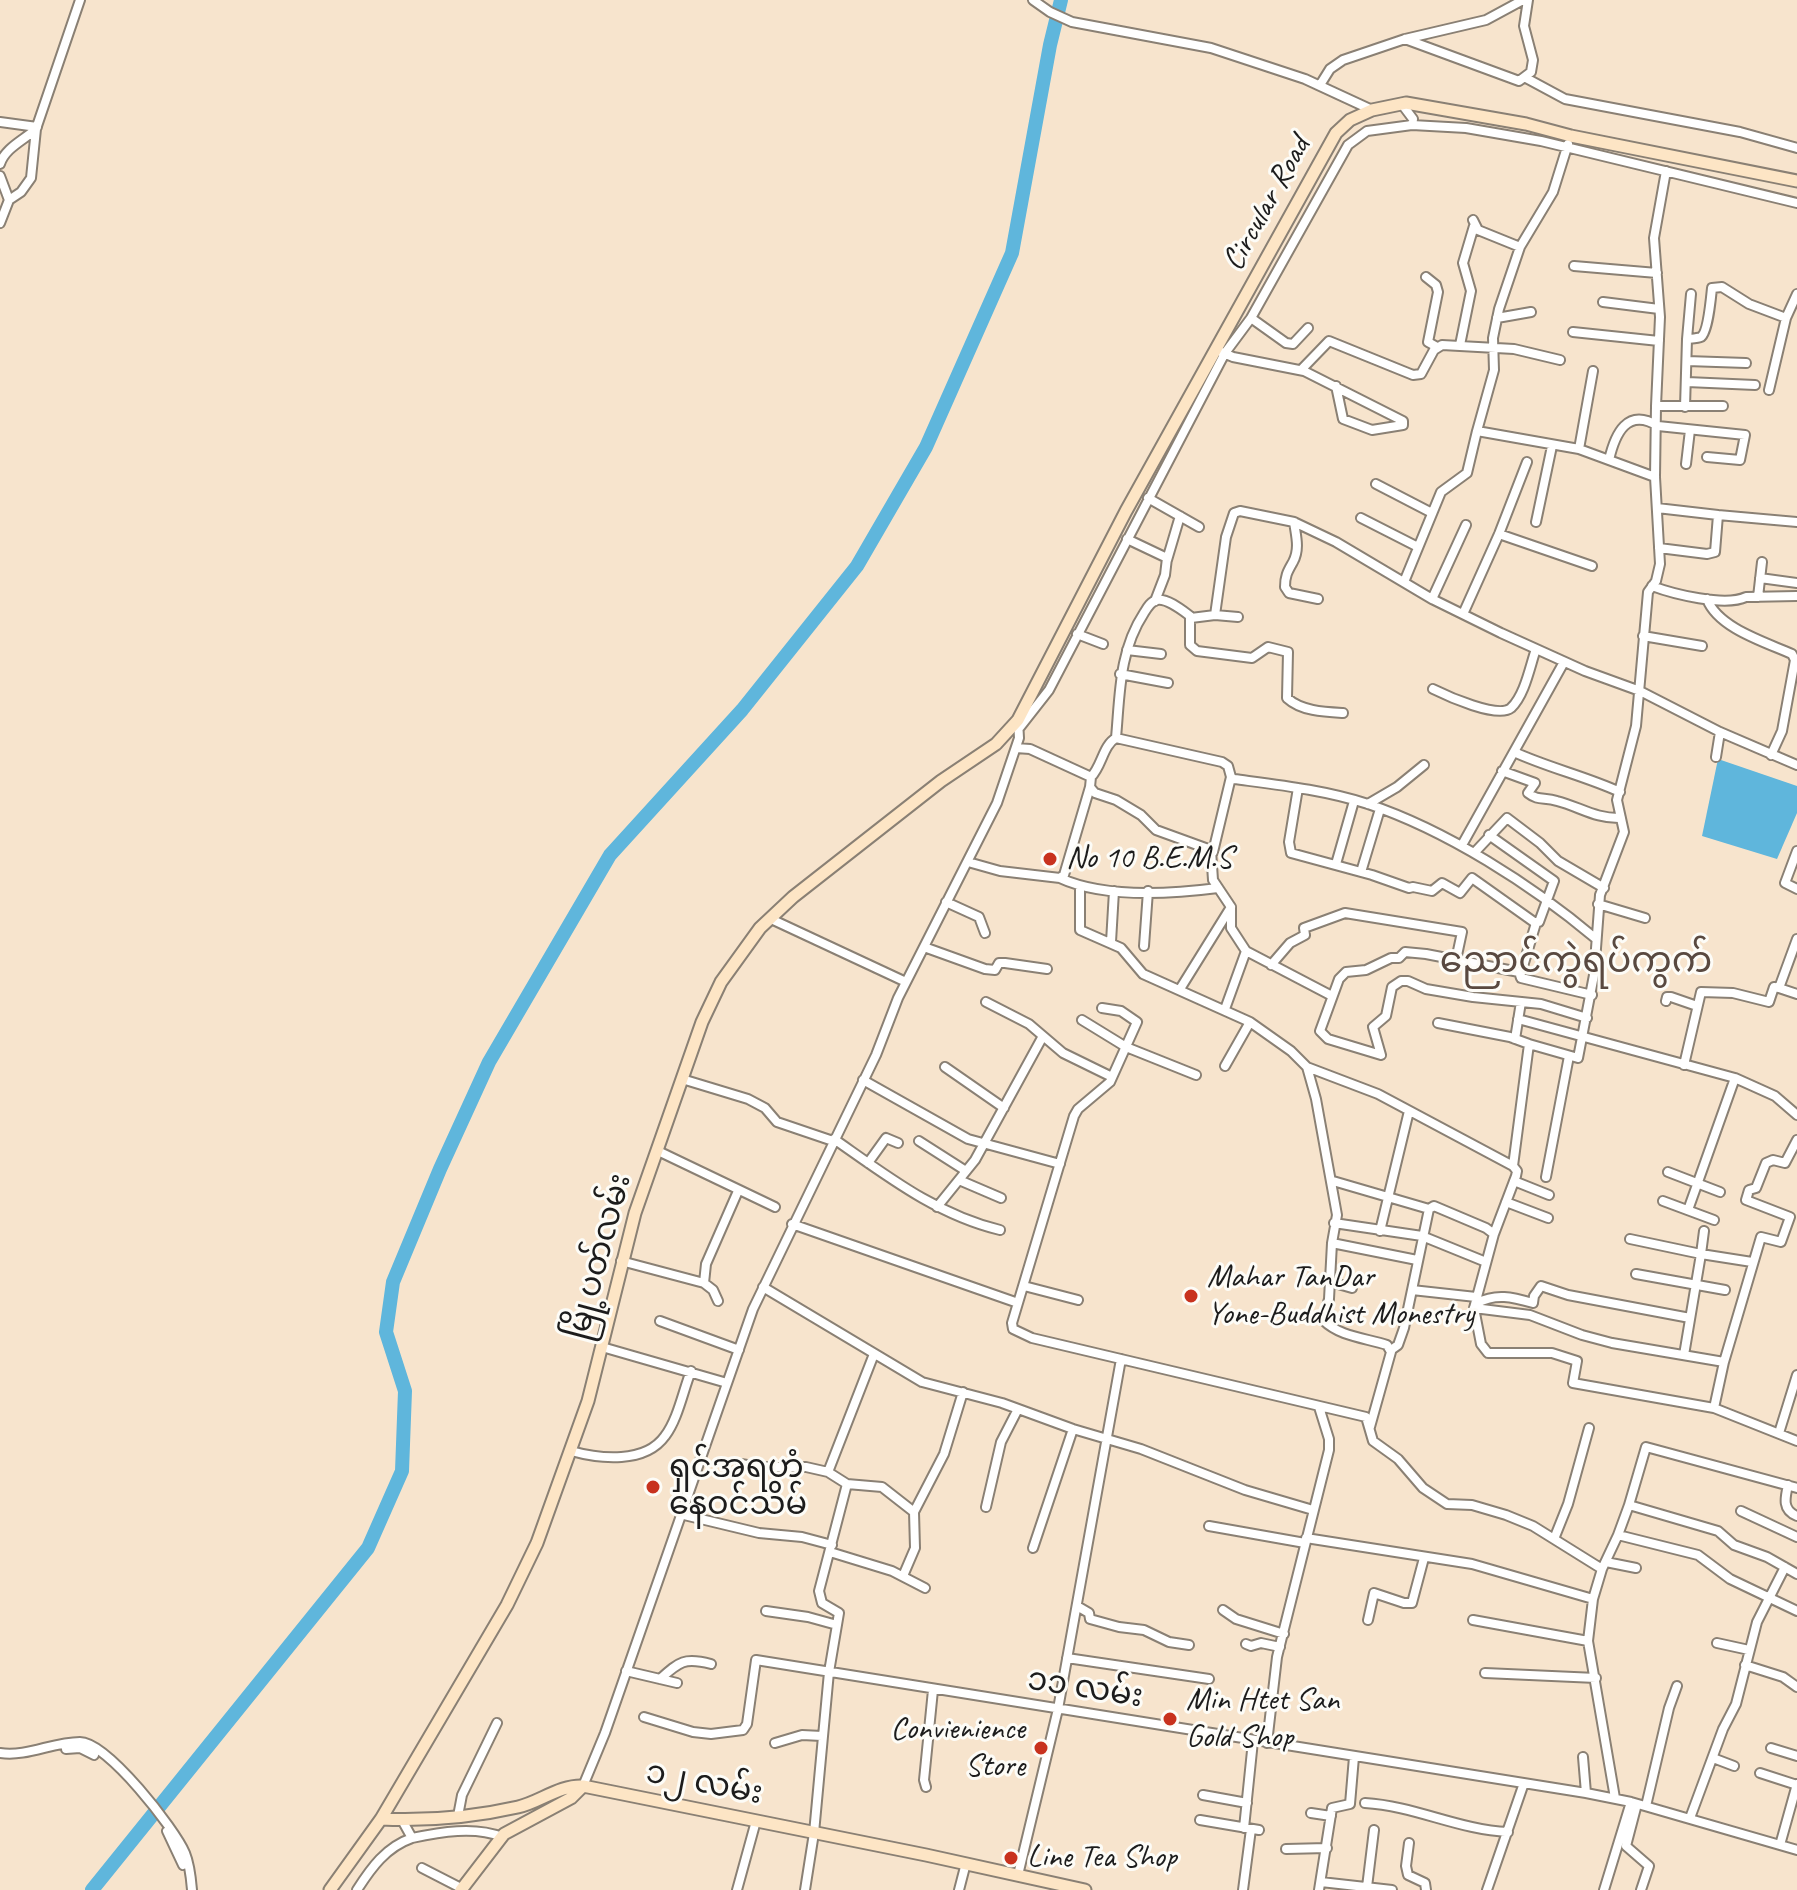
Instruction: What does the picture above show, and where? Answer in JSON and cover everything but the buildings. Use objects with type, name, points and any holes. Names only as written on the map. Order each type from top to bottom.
[{"type":"main road","name":"Circular Road","points":[[1019,724],[1126,511],[1220,352],[1336,133],[1350,120],[1372,110],[1401,103],[1526,124],[1569,142],[1797,181]]},
{"type":"main road","name":"မြို့ပတ်လမ်း","points":[[330,1890],[381,1819],[507,1605],[537,1543],[588,1401],[635,1213],[702,1022],[721,982],[748,943],[793,897],[1019,724]]},
{"type":"main road","name":"၁၂ လမ်း","points":[[381,1819],[458,1816],[520,1807],[569,1786],[583,1786],[1085,1890]]},
{"type":"main road","points":[[461,1889],[512,1828],[571,1798],[583,1786]]},
{"type":"street","points":[[0,223],[9,200],[21,192],[31,178],[37,128],[80,0]]},
{"type":"street","points":[[1033,0],[1072,22],[1152,38],[1191,42],[1320,85],[1372,110]]},
{"type":"street","points":[[1320,85],[1330,69],[1343,60],[1405,39],[1486,20],[1526,0]]},
{"type":"street","points":[[1405,39],[1519,81],[1531,72],[1533,60],[1524,26],[1526,0]]},
{"type":"street","points":[[1526,78],[1565,99],[1725,129],[1797,148]]},
{"type":"street","points":[[1401,103],[1413,119],[1412,125]]},
{"type":"street","points":[[0,122],[37,128]]},
{"type":"street","points":[[583,1786],[605,1733],[680,1514],[763,1287],[863,1080],[906,982],[997,803],[1016,748],[1019,724],[1049,690],[1220,352],[1251,318],[1348,145],[1367,131],[1412,125],[1466,128],[1569,142],[1666,171],[1797,203]]},
{"type":"street","points":[[0,164],[9,149],[37,128]]},
{"type":"street","points":[[1404,582],[1441,492],[1467,473],[1494,370],[1497,318],[1520,247],[1553,192],[1569,142]]},
{"type":"street","points":[[1438,1023],[1515,1039],[1578,1058],[1584,1036],[1596,960],[1598,904],[1624,832],[1618,808],[1636,726],[1648,592],[1659,573],[1655,477],[1659,309],[1654,238],[1666,171]]},
{"type":"street","points":[[0,176],[9,200]]},
{"type":"street","points":[[1460,345],[1471,291],[1463,263],[1474,223],[1490,237],[1520,247]]},
{"type":"street","points":[[1574,266],[1657,273]]},
{"type":"street","points":[[1426,277],[1436,285],[1438,292],[1428,342],[1437,347],[1460,345],[1514,349],[1560,360]]},
{"type":"street","points":[[1687,339],[1702,336],[1712,288],[1716,286],[1749,304],[1786,318]]},
{"type":"street","points":[[1685,407],[1691,294]]},
{"type":"street","points":[[1769,390],[1786,318],[1797,294]]},
{"type":"street","points":[[1603,302],[1659,309]]},
{"type":"street","points":[[1497,318],[1531,312]]},
{"type":"street","points":[[1251,318],[1286,343],[1293,344],[1308,328]]},
{"type":"street","points":[[1573,332],[1659,341]]},
{"type":"street","points":[[1301,370],[1329,341],[1405,374],[1418,375],[1437,347]]},
{"type":"street","points":[[1220,352],[1301,370],[1336,386],[1403,421],[1403,425],[1372,430],[1343,419],[1336,386]]},
{"type":"street","points":[[1687,361],[1746,363]]},
{"type":"street","points":[[1579,449],[1593,371]]},
{"type":"street","points":[[1687,382],[1755,385]]},
{"type":"street","points":[[1656,406],[1723,406]]},
{"type":"street","points":[[1609,460],[1614,437],[1624,425],[1637,420],[1649,420],[1658,426],[1745,435],[1740,460],[1707,457]]},
{"type":"street","points":[[1686,464],[1690,430]]},
{"type":"street","points":[[1477,431],[1579,449],[1655,477]]},
{"type":"street","points":[[1536,522],[1552,446]]},
{"type":"street","points":[[1463,614],[1527,462]]},
{"type":"street","points":[[1376,484],[1432,513]]},
{"type":"street","points":[[1148,498],[1199,527]]},
{"type":"street","points":[[1657,508],[1797,522]]},
{"type":"street","points":[[1215,615],[1226,537],[1234,513],[1240,511],[1294,522],[1336,542],[1463,614],[1564,662],[1640,691],[1720,732],[1797,765]]},
{"type":"street","points":[[1659,548],[1707,554],[1715,552],[1718,515]]},
{"type":"street","points":[[1116,738],[1120,674],[1136,625],[1155,601],[1165,575],[1180,516]]},
{"type":"street","points":[[1361,518],[1418,547]]},
{"type":"street","points":[[1294,522],[1298,541],[1294,560],[1287,571],[1285,587],[1289,593],[1318,599]]},
{"type":"street","points":[[1432,599],[1466,525]]},
{"type":"street","points":[[1499,534],[1592,566]]},
{"type":"street","points":[[1127,539],[1167,560]]},
{"type":"street","points":[[1758,597],[1762,562]]},
{"type":"street","points":[[1760,578],[1797,583]]},
{"type":"street","points":[[1652,586],[1678,596],[1707,599],[1797,596]]},
{"type":"street","points":[[1707,599],[1728,626],[1792,654],[1795,660],[1782,731],[1771,755]]},
{"type":"street","points":[[1155,601],[1169,603],[1191,618],[1215,615],[1238,617]]},
{"type":"street","points":[[1191,618],[1190,645],[1194,650],[1252,658],[1268,647],[1286,650],[1290,653],[1285,694],[1289,701],[1311,709],[1343,713]]},
{"type":"street","points":[[1077,634],[1103,644]]},
{"type":"street","points":[[1643,636],[1702,646]]},
{"type":"street","points":[[1433,689],[1470,705],[1503,712],[1510,709],[1518,698],[1536,649]]},
{"type":"street","points":[[1127,650],[1161,654]]},
{"type":"street","points":[[1462,845],[1564,662]]},
{"type":"street","points":[[1120,674],[1168,683]]},
{"type":"street","points":[[1716,757],[1720,732]]},
{"type":"street","points":[[1060,878],[1064,875],[1091,777],[1096,773],[1111,740],[1116,738],[1222,762],[1228,766],[1231,777],[1213,852],[1212,877],[1231,907],[1231,928],[1246,951],[1332,996]]},
{"type":"street","points":[[1016,748],[1028,748],[1091,777]]},
{"type":"street","points":[[1514,752],[1548,767],[1585,776],[1620,792]]},
{"type":"street","points":[[1368,804],[1397,787],[1424,765]]},
{"type":"street","points":[[1502,771],[1535,783],[1528,793],[1534,798],[1562,802],[1605,819],[1621,818]]},
{"type":"street","points":[[1231,777],[1368,804],[1462,845],[1595,938]]},
{"type":"street","points":[[1090,787],[1095,793],[1116,800],[1141,815],[1156,830],[1213,852]]},
{"type":"street","points":[[1298,788],[1290,851],[1409,888],[1432,891],[1442,883],[1460,893],[1472,878],[1536,923]]},
{"type":"street","points":[[1336,864],[1354,801]]},
{"type":"street","points":[[1361,872],[1380,809]]},
{"type":"street","points":[[1475,852],[1504,819],[1509,819],[1558,861],[1604,888]]},
{"type":"street","points":[[1489,835],[1553,879],[1548,903],[1541,920],[1536,923],[1521,978],[1592,995]]},
{"type":"street","points":[[1797,851],[1785,883],[1797,889]]},
{"type":"street","points":[[968,862],[1000,871],[1060,878],[1080,888],[1114,891],[1218,888]]},
{"type":"street","points":[[1080,888],[1080,930],[1111,942],[1126,952],[1143,974],[1250,1022],[1291,1051],[1307,1067],[1378,1094],[1513,1166],[1517,1171],[1494,1234],[1476,1303],[1481,1344],[1488,1353],[1552,1353],[1577,1361],[1573,1383],[1714,1408],[1797,1441]]},
{"type":"street","points":[[1111,942],[1114,891]]},
{"type":"street","points":[[1144,946],[1148,891]]},
{"type":"street","points":[[946,902],[979,917],[985,933]]},
{"type":"street","points":[[1598,904],[1645,918]]},
{"type":"street","points":[[1180,989],[1231,907]]},
{"type":"street","points":[[1271,965],[1290,943],[1305,935],[1304,928],[1345,913],[1462,932],[1456,960]]},
{"type":"street","points":[[771,919],[906,982]]},
{"type":"street","points":[[1779,988],[1796,944]]},
{"type":"street","points":[[924,947],[985,969],[995,970],[999,963],[1047,969]]},
{"type":"street","points":[[1225,1009],[1246,951]]},
{"type":"street","points":[[1521,973],[1405,952],[1399,958],[1366,970],[1346,972],[1339,979],[1332,996],[1321,1026],[1322,1035],[1339,1044],[1381,1055],[1373,1027],[1386,1016],[1394,984],[1408,981],[1426,989],[1541,1004],[1587,1018]]},
{"type":"street","points":[[1787,967],[1797,971]]},
{"type":"street","points":[[1684,1065],[1701,992],[1733,993],[1769,1002],[1774,987],[1797,994]]},
{"type":"street","points":[[1666,1001],[1667,997],[1671,997],[1697,1006]]},
{"type":"street","points":[[986,1002],[1029,1024],[1063,1053],[1112,1077]]},
{"type":"street","points":[[1515,1039],[1521,1002]]},
{"type":"street","points":[[1102,1008],[1121,1011],[1136,1020],[1112,1077],[1102,1090],[1078,1109],[1012,1323],[1013,1329],[1019,1334],[1368,1419],[1373,1441],[1398,1459],[1423,1488],[1447,1504],[1472,1505],[1506,1515],[1604,1566],[1636,1568]]},
{"type":"street","points":[[1518,1019],[1735,1078],[1775,1096],[1797,1115]]},
{"type":"street","points":[[1082,1020],[1126,1047],[1196,1075]]},
{"type":"street","points":[[1225,1066],[1250,1022]]},
{"type":"street","points":[[937,1207],[985,1144],[1043,1036]]},
{"type":"street","points":[[1513,1166],[1529,1044]]},
{"type":"street","points":[[1546,1177],[1569,1056]]},
{"type":"street","points":[[945,1067],[1004,1108]]},
{"type":"street","points":[[1307,1067],[1333,1181],[1337,1215],[1327,1313],[1323,1316],[1326,1324],[1354,1337],[1387,1345],[1391,1350]]},
{"type":"street","points":[[1688,1210],[1735,1078]]},
{"type":"street","points":[[682,1079],[748,1099],[765,1108],[777,1122],[834,1140],[937,1207],[959,1218],[1000,1230]]},
{"type":"street","points":[[863,1080],[960,1135],[1060,1164]]},
{"type":"street","points":[[1380,1231],[1409,1111]]},
{"type":"street","points":[[868,1163],[886,1138],[898,1143]]},
{"type":"street","points":[[1714,1408],[1724,1362],[1761,1237],[1781,1242],[1790,1217],[1746,1200],[1749,1190],[1756,1188],[1768,1161],[1785,1163],[1797,1140]]},
{"type":"street","points":[[919,1141],[966,1171]]},
{"type":"street","points":[[658,1151],[775,1207]]},
{"type":"street","points":[[1668,1172],[1720,1192]]},
{"type":"street","points":[[959,1180],[1001,1198]]},
{"type":"street","points":[[1333,1181],[1429,1209]]},
{"type":"street","points":[[1514,1181],[1549,1195]]},
{"type":"street","points":[[704,1283],[706,1264],[738,1191]]},
{"type":"street","points":[[1663,1201],[1714,1220]]},
{"type":"street","points":[[1506,1202],[1548,1218]]},
{"type":"street","points":[[1369,1429],[1391,1350],[1398,1345],[1429,1209],[1434,1206],[1494,1234]]},
{"type":"street","points":[[1334,1223],[1422,1236],[1486,1262]]},
{"type":"street","points":[[792,1224],[1018,1303]]},
{"type":"street","points":[[1684,1355],[1704,1231]]},
{"type":"street","points":[[1630,1239],[1752,1262]]},
{"type":"street","points":[[1332,1243],[1417,1260]]},
{"type":"street","points":[[621,1261],[704,1283],[713,1290],[718,1301]]},
{"type":"street","points":[[1636,1274],[1725,1290]]},
{"type":"street","points":[[1331,1282],[1352,1288]]},
{"type":"street","points":[[1024,1286],[1078,1300]]},
{"type":"street","points":[[1476,1303],[1491,1296],[1533,1303],[1541,1286],[1568,1295],[1690,1318]]},
{"type":"street","points":[[763,1287],[922,1382],[1018,1409],[1174,1461],[1245,1490],[1313,1510]]},
{"type":"street","points":[[1412,1290],[1530,1315],[1612,1343],[1724,1362]]},
{"type":"street","points":[[660,1321],[739,1350]]},
{"type":"street","points":[[602,1347],[727,1383]]},
{"type":"street","points":[[828,1472],[874,1354]]},
{"type":"street","points":[[1018,1875],[1058,1709],[1121,1359]]},
{"type":"street","points":[[571,1451],[600,1456],[633,1456],[656,1446],[670,1428],[691,1371]]},
{"type":"street","points":[[1779,1433],[1797,1375]]},
{"type":"street","points":[[903,1576],[915,1548],[914,1512],[944,1454],[963,1392]]},
{"type":"street","points":[[1267,1743],[1274,1674],[1329,1450],[1329,1439],[1319,1407]]},
{"type":"street","points":[[986,1507],[1002,1439],[1018,1409]]},
{"type":"street","points":[[1554,1539],[1568,1504],[1589,1428]]},
{"type":"street","points":[[1033,1548],[1073,1429]]},
{"type":"street","points":[[1615,1798],[1588,1641],[1593,1599],[1629,1505],[1646,1447],[1793,1487],[1785,1504],[1788,1511],[1797,1516]]},
{"type":"street","points":[[741,1464],[806,1467],[828,1472],[847,1484],[882,1487],[914,1512]]},
{"type":"street","points":[[805,1890],[814,1833],[829,1672],[839,1613],[822,1603],[819,1597],[847,1484]]},
{"type":"street","points":[[1629,1505],[1718,1531],[1734,1545],[1767,1557],[1797,1574]]},
{"type":"street","points":[[1741,1511],[1797,1537]]},
{"type":"street","points":[[680,1514],[759,1533],[802,1537],[903,1576],[925,1588]]},
{"type":"street","points":[[1209,1526],[1492,1569],[1593,1599]]},
{"type":"street","points":[[1618,1535],[1698,1555],[1730,1579],[1797,1611]]},
{"type":"street","points":[[1368,1620],[1374,1593],[1412,1603],[1424,1558]]},
{"type":"street","points":[[1690,1818],[1723,1729],[1736,1704],[1757,1622],[1768,1595],[1785,1567]]},
{"type":"street","points":[[1077,1606],[1089,1613],[1090,1619],[1144,1630],[1169,1642],[1189,1645]]},
{"type":"street","points":[[1223,1610],[1236,1619],[1284,1634]]},
{"type":"street","points":[[766,1611],[837,1625]]},
{"type":"street","points":[[1473,1620],[1588,1641]]},
{"type":"street","points":[[1717,1643],[1749,1650]]},
{"type":"street","points":[[1246,1644],[1280,1647]]},
{"type":"street","points":[[1067,1658],[1209,1679]]},
{"type":"street","points":[[660,1679],[682,1662],[690,1660],[711,1664]]},
{"type":"street","name":"၁၁ လမ်း","points":[[644,1717],[693,1732],[711,1734],[743,1730],[747,1724],[756,1660],[1615,1798],[1797,1850]]},
{"type":"street","points":[[1745,1665],[1783,1677],[1797,1687]]},
{"type":"street","points":[[626,1671],[677,1683]]},
{"type":"street","points":[[1485,1673],[1596,1678]]},
{"type":"street","points":[[1604,1890],[1638,1804],[1677,1686]]},
{"type":"street","points":[[926,1787],[933,1690]]},
{"type":"street","points":[[458,1816],[462,1795],[497,1723]]},
{"type":"street","points":[[775,1743],[802,1735],[822,1736]]},
{"type":"street","points":[[1243,1890],[1251,1829],[1247,1803],[1253,1741]]},
{"type":"street","points":[[0,1754],[87,1743],[139,1791],[185,1853],[189,1890]]},
{"type":"street","points":[[1771,1748],[1797,1756]]},
{"type":"street","points":[[1354,1757],[1350,1804],[1334,1806],[1320,1886],[1392,1890]]},
{"type":"street","points":[[1583,1757],[1586,1793]]},
{"type":"street","points":[[1713,1758],[1734,1766]]},
{"type":"street","points":[[1760,1773],[1797,1784],[1780,1845]]},
{"type":"street","points":[[1487,1890],[1524,1783]]},
{"type":"street","points":[[1203,1795],[1247,1803]]},
{"type":"street","points":[[1365,1803],[1421,1812],[1457,1826],[1508,1832]]},
{"type":"street","points":[[1311,1813],[1331,1816]]},
{"type":"street","points":[[402,1820],[412,1838]]},
{"type":"street","points":[[1200,1820],[1251,1829]]},
{"type":"street","points":[[737,1890],[756,1821]]},
{"type":"street","points":[[1367,1887],[1374,1830]]},
{"type":"street","points":[[357,1890],[380,1858],[402,1841],[461,1832],[492,1833],[502,1837]]},
{"type":"street","points":[[1409,1843],[1408,1875],[1425,1883],[1426,1890]]},
{"type":"street","points":[[1622,1846],[1649,1866],[1641,1890]]},
{"type":"street","points":[[1286,1849],[1327,1848]]},
{"type":"street","points":[[959,1890],[966,1863]]},
{"type":"street","points":[[422,1868],[461,1889]]},
{"type":"water","points":[[1718,759],[1797,786],[1797,813],[1777,859],[1702,836]]},
{"type":"waterway","points":[[92,1890],[368,1548],[402,1471],[405,1391],[386,1332],[393,1282],[440,1169],[489,1062],[610,855],[742,710],[857,566],[926,447],[1012,253],[1061,0]]},
{"type":"place","name":"No 10 B.E.M.S","points":[[1050,859]]},
{"type":"place","name":"Mahar TanDar Yone-Buddhist Monestry","points":[[1191,1296]]},
{"type":"place","name":"ရှင်အရဟံ နေဝင်သိမ်","points":[[653,1487]]},
{"type":"place","name":"Min Htet San Gold Shop","points":[[1170,1719]]},
{"type":"place","name":"Convienience Store","points":[[1041,1748]]},
{"type":"place","name":"Line Tea Shop","points":[[1011,1858]]},
{"type":"district","name":"ညောင်ကွဲရပ်ကွက်","points":[[1576,963]]}]
